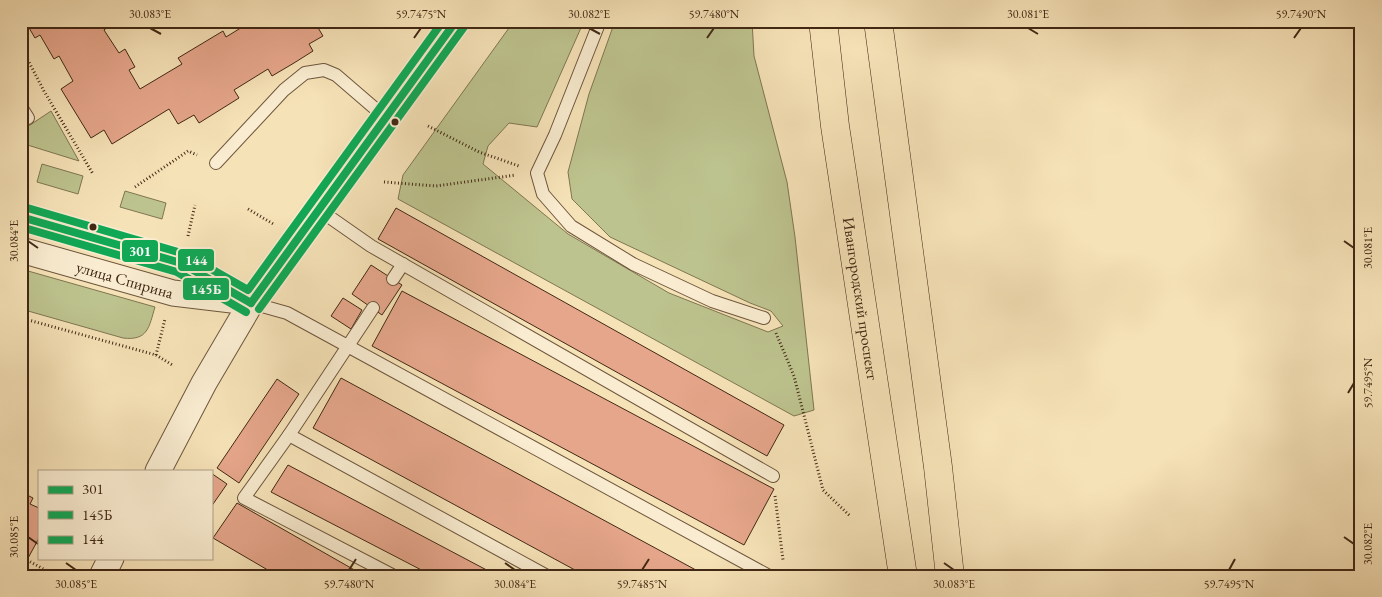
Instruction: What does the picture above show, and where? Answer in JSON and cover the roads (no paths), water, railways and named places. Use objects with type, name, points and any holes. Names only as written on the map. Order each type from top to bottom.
[{"type":"highway","name":"Ивангородский проспект","points":[[823,21],[835,126],[903,576]]},
{"type":"highway","points":[[878,21],[938,467],[950,576]]},
{"type":"street","points":[[159,470],[204,383],[251,303],[456,21]]},
{"type":"street","name":"улица Спирина","points":[[21,217],[181,263],[251,303]]},
{"type":"street","name":"улица Спирина","points":[[21,250],[172,293],[251,303]]},
{"type":"street","points":[[102,576],[110,560]]},
{"type":"lane","points":[[600,21],[555,135],[537,173],[543,194],[571,226],[633,264],[712,301],[764,318]]},
{"type":"lane","points":[[216,163],[284,90],[305,73],[324,70],[336,75],[386,118]]},
{"type":"lane","points":[[318,209],[371,246],[773,476]]},
{"type":"lane","points":[[393,279],[403,264]]},
{"type":"lane","points":[[251,303],[287,314],[769,576]]},
{"type":"lane","points":[[373,308],[289,435],[244,498],[394,576]]},
{"type":"lane","points":[[289,435],[547,576]]}]
